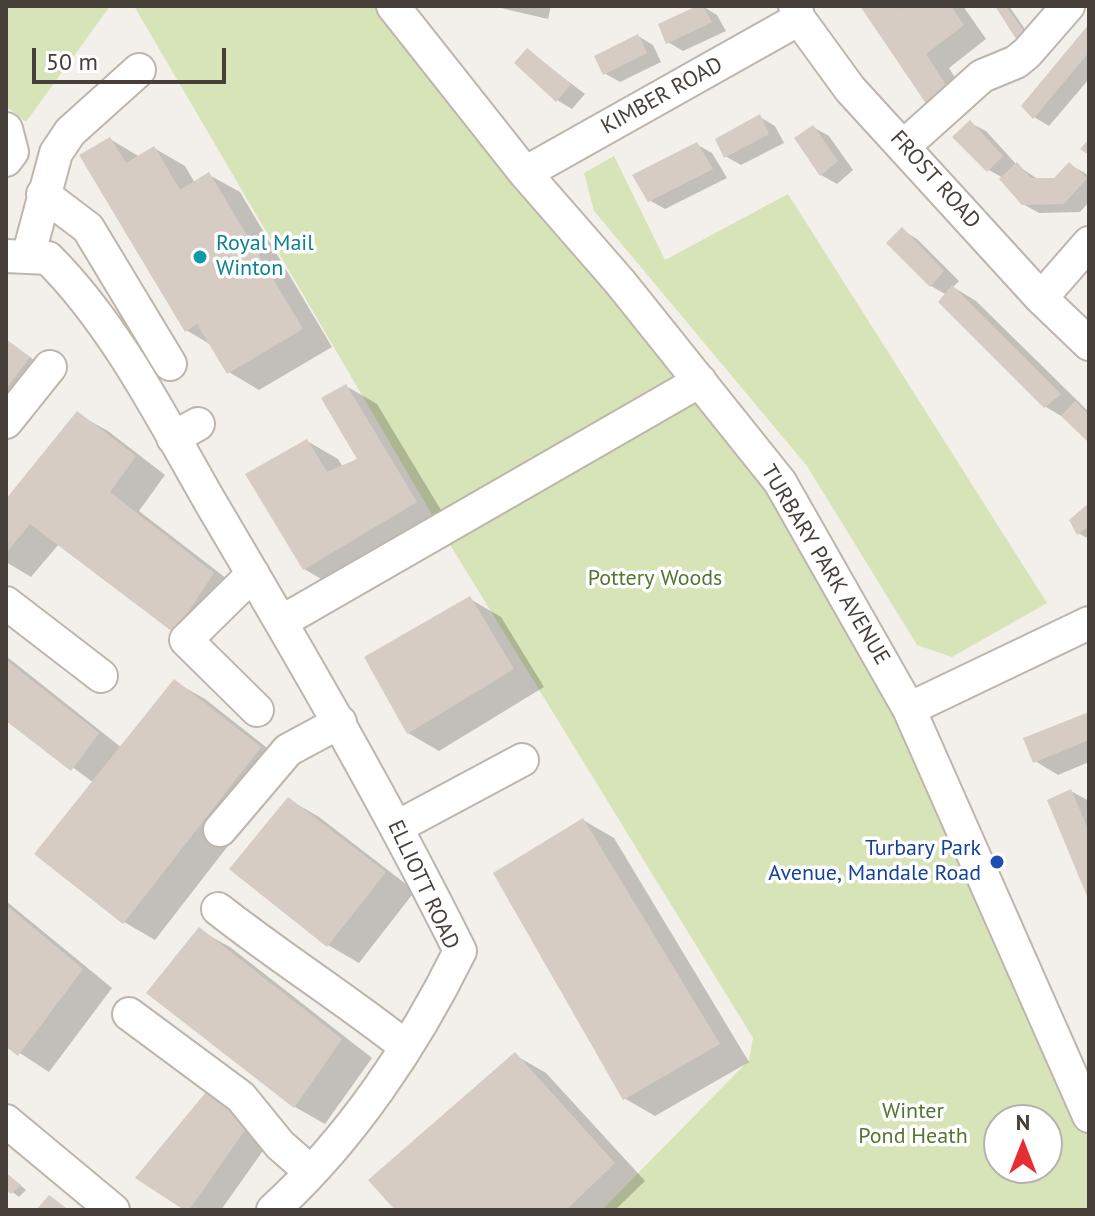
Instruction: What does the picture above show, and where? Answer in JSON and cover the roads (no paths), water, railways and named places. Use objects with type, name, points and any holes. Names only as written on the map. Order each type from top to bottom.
[{"type":"street","name":"TURBARY PARK AVENUE","points":[[393,6],[525,173],[700,381],[780,482],[909,709],[1089,1116]]},
{"type":"street","points":[[904,146],[982,76],[1016,62],[1027,53],[1068,6]]},
{"type":"street","name":"KIMBER ROAD","points":[[525,173],[797,13]]},
{"type":"street","name":"FROST ROAD","points":[[797,13],[850,89],[1041,298],[1089,344]]},
{"type":"street","points":[[17,256],[56,153],[70,132],[139,70]]},
{"type":"street","points":[[6,129],[12,152],[6,160]]},
{"type":"street","points":[[43,194],[88,228],[170,364]]},
{"type":"street","points":[[1041,298],[1089,243]]},
{"type":"street","name":"ELLIOTT ROAD","points":[[17,256],[48,258],[78,288],[186,431],[253,574],[340,722],[460,951],[431,1010],[311,1172],[273,1210]]},
{"type":"street","points":[[6,422],[50,367]]},
{"type":"street","points":[[281,622],[700,381]]},
{"type":"street","points":[[253,574],[186,640],[257,710]]},
{"type":"street","points":[[6,603],[101,676]]},
{"type":"street","points":[[909,709],[1089,623]]},
{"type":"street","points":[[220,830],[288,750],[340,722]]},
{"type":"street","points":[[397,827],[522,760]]},
{"type":"street","points":[[218,909],[282,960],[344,997],[405,1046]]},
{"type":"street","points":[[129,1014],[249,1104],[280,1145],[311,1172]]},
{"type":"street","points":[[6,1121],[113,1210]]},
{"type":"place","name":"Royal Mail Winton","points":[[200,257]]},
{"type":"place","name":"Turbary Park Avenue, Mandale Road","points":[[997,862]]},
{"type":"park label","name":"Pottery Woods","points":[[655,579]]},
{"type":"park label","name":"Winter Pond Heath","points":[[913,1124]]}]
